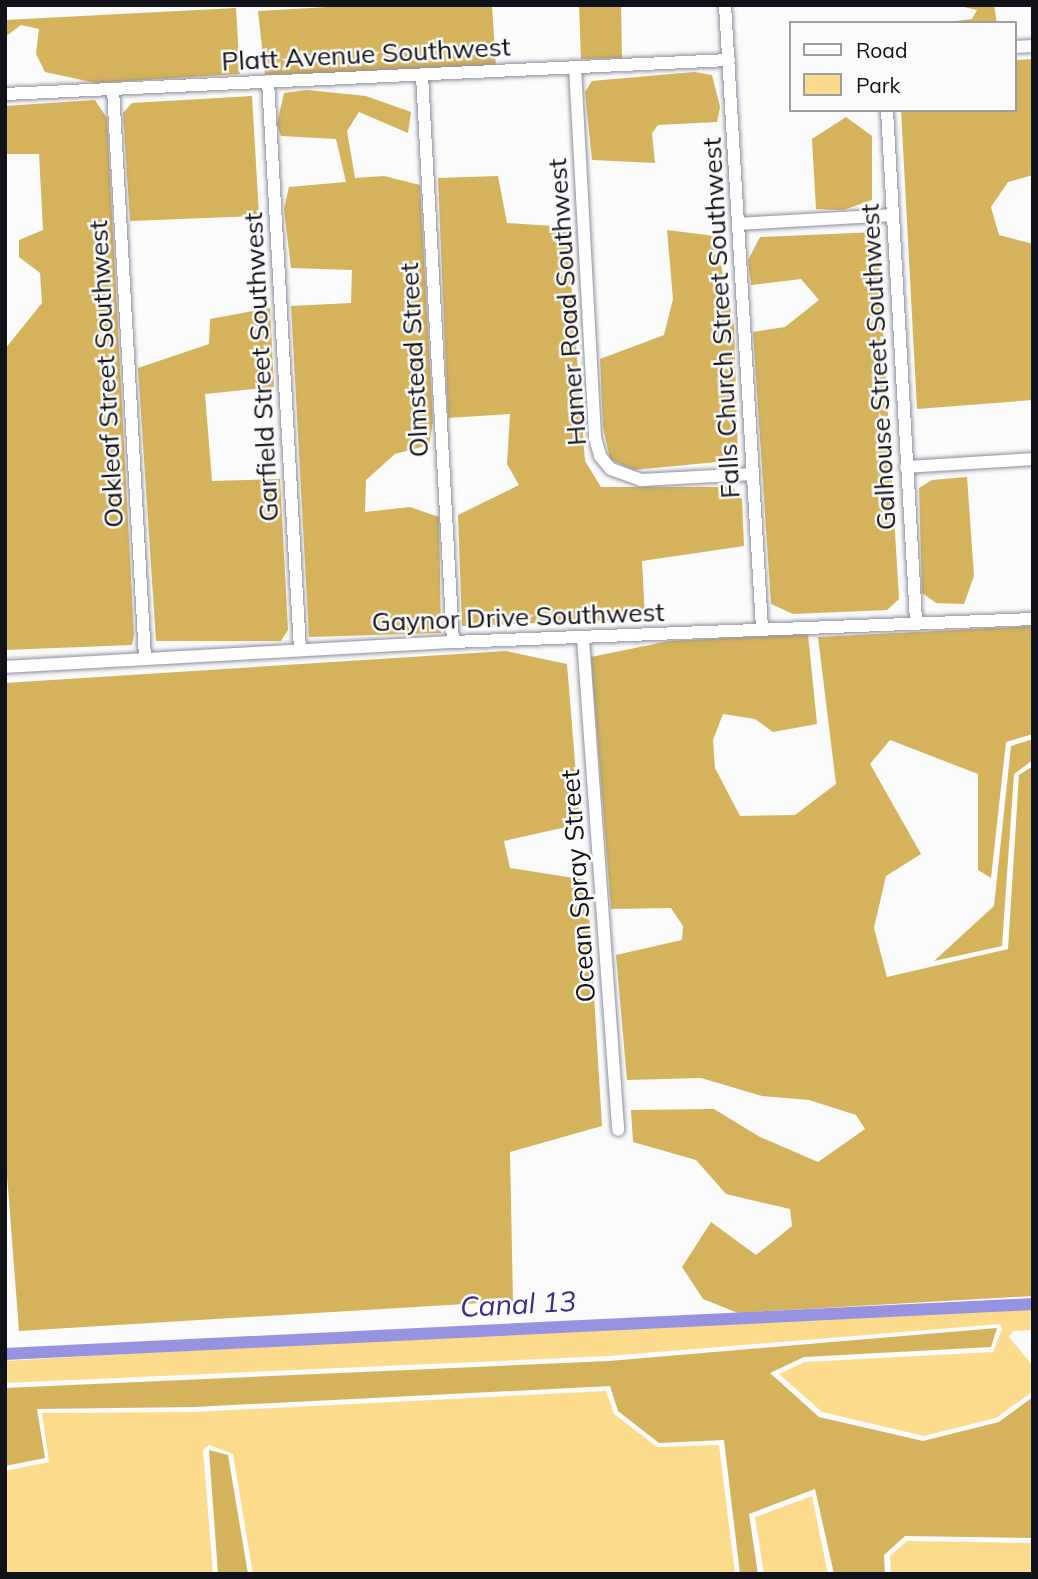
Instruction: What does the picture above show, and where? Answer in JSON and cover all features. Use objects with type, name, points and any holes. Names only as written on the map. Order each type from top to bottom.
[{"type":"street","name":"Falls Church Street Southwest","points":[[725,5],[762,628]]},
{"type":"street","name":"Platt Avenue Southwest","points":[[5,94],[729,60]]},
{"type":"street","name":"Hamer Road Southwest","points":[[575,67],[594,438],[600,456],[611,469],[641,480],[753,474]]},
{"type":"street","name":"Olmstead Street","points":[[422,75],[453,642]]},
{"type":"street","name":"Garfield Street Southwest","points":[[268,81],[300,650]]},
{"type":"street","name":"Oakleaf Street Southwest","points":[[113,89],[145,657]]},
{"type":"street","name":"Galhouse Street Southwest","points":[[887,112],[916,621]]},
{"type":"street","points":[[738,223],[892,215]]},
{"type":"street","points":[[906,467],[1033,459]]},
{"type":"street","name":"Gaynor Drive Southwest","points":[[5,667],[145,657],[453,642],[583,639],[916,621],[1033,619]]},
{"type":"street","name":"Ocean Spray Street","points":[[583,639],[618,1130]]},
{"type":"green space","points":[[1033,1301],[1033,1330],[1013,1331],[1009,1337],[1033,1366],[1033,1391],[996,1418],[924,1436],[822,1412],[779,1374],[805,1362],[993,1352],[1002,1329],[1000,1324],[609,1356],[5,1383],[5,1361]]},
{"type":"green space","points":[[606,1391],[614,1414],[657,1447],[719,1445],[735,1574],[253,1574],[233,1454],[209,1445],[203,1450],[213,1574],[5,1574],[5,1471],[49,1462],[42,1413],[194,1412]]},
{"type":"green space","points":[[812,1496],[828,1574],[764,1574],[755,1517]]},
{"type":"green space","points":[[907,1541],[1033,1543],[1033,1574],[891,1574],[890,1556]]},
{"type":"shaded area","points":[[363,5],[492,5],[496,68],[265,75],[258,11]]},
{"type":"shaded area","points":[[579,5],[621,5],[622,58],[581,59]]},
{"type":"shaded area","points":[[955,5],[994,5],[997,21],[956,21],[972,19],[977,10]]},
{"type":"shaded area","points":[[236,8],[240,74],[96,83],[45,72],[36,54],[39,29],[21,25],[5,37],[5,20]]},
{"type":"shaded area","points":[[1033,59],[1033,175],[1008,182],[991,207],[999,235],[1033,244],[1033,400],[917,409],[901,112],[1017,112],[1017,60]]},
{"type":"shaded area","points":[[694,72],[712,75],[720,107],[717,122],[658,125],[652,133],[655,163],[592,160],[585,92],[592,81]]},
{"type":"shaded area","points":[[307,90],[366,96],[411,112],[408,133],[359,112],[347,131],[355,178],[384,176],[420,185],[433,421],[429,445],[395,454],[366,480],[365,512],[410,507],[439,517],[441,633],[309,637],[291,306],[351,303],[352,270],[291,268],[284,209],[289,187],[346,182],[336,139],[281,136],[277,124],[284,93]]},
{"type":"shaded area","points":[[252,96],[259,216],[130,221],[123,113],[132,103]]},
{"type":"shaded area","points":[[95,100],[107,118],[134,635],[132,645],[5,650],[5,349],[42,303],[40,273],[19,257],[19,240],[43,230],[39,154],[5,154],[5,106]]},
{"type":"shaded area","points":[[846,117],[872,136],[872,200],[843,210],[816,209],[812,139]]},
{"type":"shaded area","points":[[498,176],[507,223],[567,227],[585,461],[601,487],[732,487],[742,499],[744,546],[642,561],[645,619],[462,626],[458,515],[519,485],[507,464],[510,414],[448,418],[438,178]]},
{"type":"shaded area","points":[[667,230],[715,236],[734,326],[738,460],[633,470],[610,459],[603,427],[600,359],[664,335],[673,299]]},
{"type":"shaded area","points":[[877,232],[899,599],[887,610],[793,614],[771,604],[753,332],[785,327],[819,300],[801,279],[751,285],[748,260],[760,237]]},
{"type":"shaded area","points":[[270,308],[274,387],[205,394],[212,481],[280,479],[288,630],[281,641],[156,641],[138,368],[209,344],[210,319]]},
{"type":"shaded area","points":[[967,477],[974,576],[964,604],[936,603],[922,593],[919,488],[932,480]]},
{"type":"shaded area","points":[[1033,626],[1033,734],[1006,742],[991,878],[978,870],[978,774],[890,740],[870,764],[921,854],[886,876],[874,928],[887,977],[1008,949],[1019,775],[1033,766],[1033,1296],[738,1313],[703,1299],[682,1267],[711,1222],[756,1255],[792,1226],[790,1209],[726,1194],[696,1160],[633,1142],[631,1110],[714,1109],[760,1137],[818,1162],[865,1129],[856,1115],[809,1100],[762,1096],[701,1078],[627,1080],[616,955],[682,940],[683,926],[671,908],[611,909],[591,657],[669,641],[808,634],[817,724],[773,732],[755,719],[723,714],[713,740],[715,768],[740,816],[795,815],[836,784],[818,637]]},
{"type":"shaded area","points":[[506,651],[567,664],[580,824],[504,841],[510,868],[587,880],[602,1126],[510,1152],[513,1301],[19,1331],[5,1149],[5,683]]},
{"type":"shaded area","points":[[1033,739],[1033,760],[1014,774],[1002,946],[934,961],[994,906],[1011,746]]},
{"type":"shaded area","points":[[997,1328],[991,1347],[804,1357],[770,1373],[819,1417],[923,1441],[999,1422],[1033,1397],[1033,1538],[905,1536],[884,1555],[885,1574],[834,1574],[815,1489],[749,1514],[758,1574],[740,1574],[724,1440],[659,1443],[618,1411],[610,1386],[194,1407],[37,1409],[45,1458],[5,1466],[5,1388],[609,1361]]},
{"type":"shaded area","points":[[209,1450],[228,1455],[248,1574],[218,1574]]},
{"type":"waterway","name":"Canal 13","points":[[5,1354],[1033,1304]]}]
